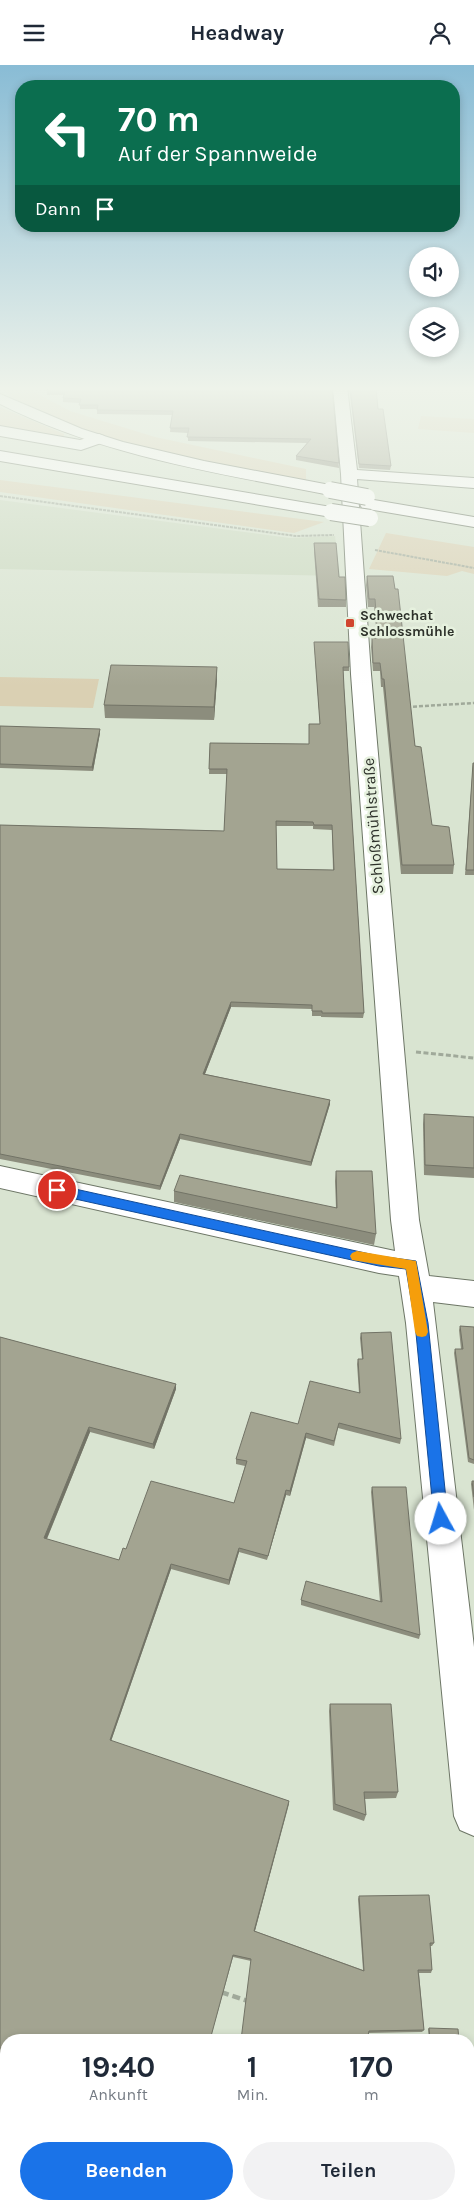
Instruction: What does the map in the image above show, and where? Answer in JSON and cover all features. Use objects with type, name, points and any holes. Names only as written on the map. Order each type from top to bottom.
[{"type":"main road","points":[[120,487],[278,510],[331,500]]},
{"type":"main road","points":[[236,487],[331,500]]},
{"type":"main road","points":[[257,487],[368,507],[430,514],[474,522]]},
{"type":"main road","points":[[283,487],[331,500]]},
{"type":"main road","name":"Schloßmühlstraße","points":[[350,487],[364,709],[405,1220],[421,1323],[474,1816]]},
{"type":"main road","points":[[368,507],[474,536]]},
{"type":"main road","points":[[0,1177],[379,1261],[413,1276],[474,1294]]},
{"type":"path","points":[[0,496],[296,536],[352,540],[398,556],[474,568]]},
{"type":"path","points":[[364,709],[474,703]]},
{"type":"path","points":[[391,1049],[474,1058]]},
{"type":"path","points":[[214,1989],[251,2002]]},
{"type":"shaded area","points":[[0,487],[54,487],[324,522],[294,533],[0,492]]},
{"type":"shaded area","points":[[0,500],[290,538],[335,536],[340,576],[0,569]]},
{"type":"shaded area","points":[[386,533],[474,547],[474,574],[462,571],[447,576],[369,569]]},
{"type":"shaded area","points":[[0,677],[99,679],[93,708],[0,706]]},
{"type":"building","points":[[314,543],[336,543],[339,577],[345,577],[346,600],[319,599]]},
{"type":"building","points":[[367,576],[393,576],[395,589],[398,589],[415,746],[421,747],[432,825],[449,827],[454,865],[402,865],[384,679],[382,679],[380,663],[373,663],[372,638],[378,638],[375,599],[369,599]]},
{"type":"building","points":[[314,642],[348,642],[349,667],[343,667],[364,1013],[322,1013],[322,1011],[312,1011],[312,1005],[231,1002],[203,1074],[330,1100],[311,1162],[180,1134],[160,1186],[0,1154],[0,825],[224,831],[227,769],[209,769],[210,743],[309,744],[309,724],[320,724]],"holes":[[[276,821],[313,822],[314,825],[332,825],[334,870],[277,869]]]},
{"type":"building","points":[[111,665],[217,667],[214,707],[104,705]]},
{"type":"building","points":[[0,726],[100,729],[92,767],[0,764]]},
{"type":"building","points":[[473,763],[474,870],[466,870]]},
{"type":"building","points":[[424,1114],[474,1117],[474,1168],[425,1165]]},
{"type":"building","points":[[336,1171],[372,1171],[376,1234],[174,1191],[180,1175],[337,1208]]},
{"type":"building","points":[[460,1326],[474,1327],[474,1460],[469,1458],[455,1349],[463,1349]]},
{"type":"building","points":[[391,1332],[401,1439],[339,1423],[334,1441],[306,1433],[290,1491],[286,1490],[268,1556],[239,1548],[229,1580],[171,1564],[110,1740],[289,1801],[254,1931],[364,1971],[359,1896],[429,1895],[434,1943],[430,1943],[432,1970],[418,1970],[424,2030],[369,2031],[368,2034],[242,2034],[251,1959],[233,1955],[212,2034],[0,2034],[0,1337],[176,1384],[153,1444],[89,1427],[44,1538],[119,1560],[123,1548],[126,1549],[151,1481],[234,1503],[247,1461],[236,1459],[251,1412],[298,1424],[310,1381],[360,1393],[358,1359],[363,1359],[361,1333]]},
{"type":"building","points":[[472,1481],[474,1481],[474,1497]]},
{"type":"building","points":[[372,1487],[406,1487],[420,1635],[301,1600],[306,1581],[382,1602]]},
{"type":"building","points":[[330,1704],[391,1704],[398,1792],[364,1792],[366,1815],[335,1804]]},
{"type":"building","points":[[429,2028],[458,2029],[458,2034],[430,2034]]},
{"type":"slow traffic","points":[[357,1256],[412,1265],[422,1332]]},
{"type":"place","name":"Schwechat Schlossmühle","points":[[350,623]]},
{"type":"route","points":[[57,1190],[379,1261],[412,1265],[421,1323],[441,1519]]}]
